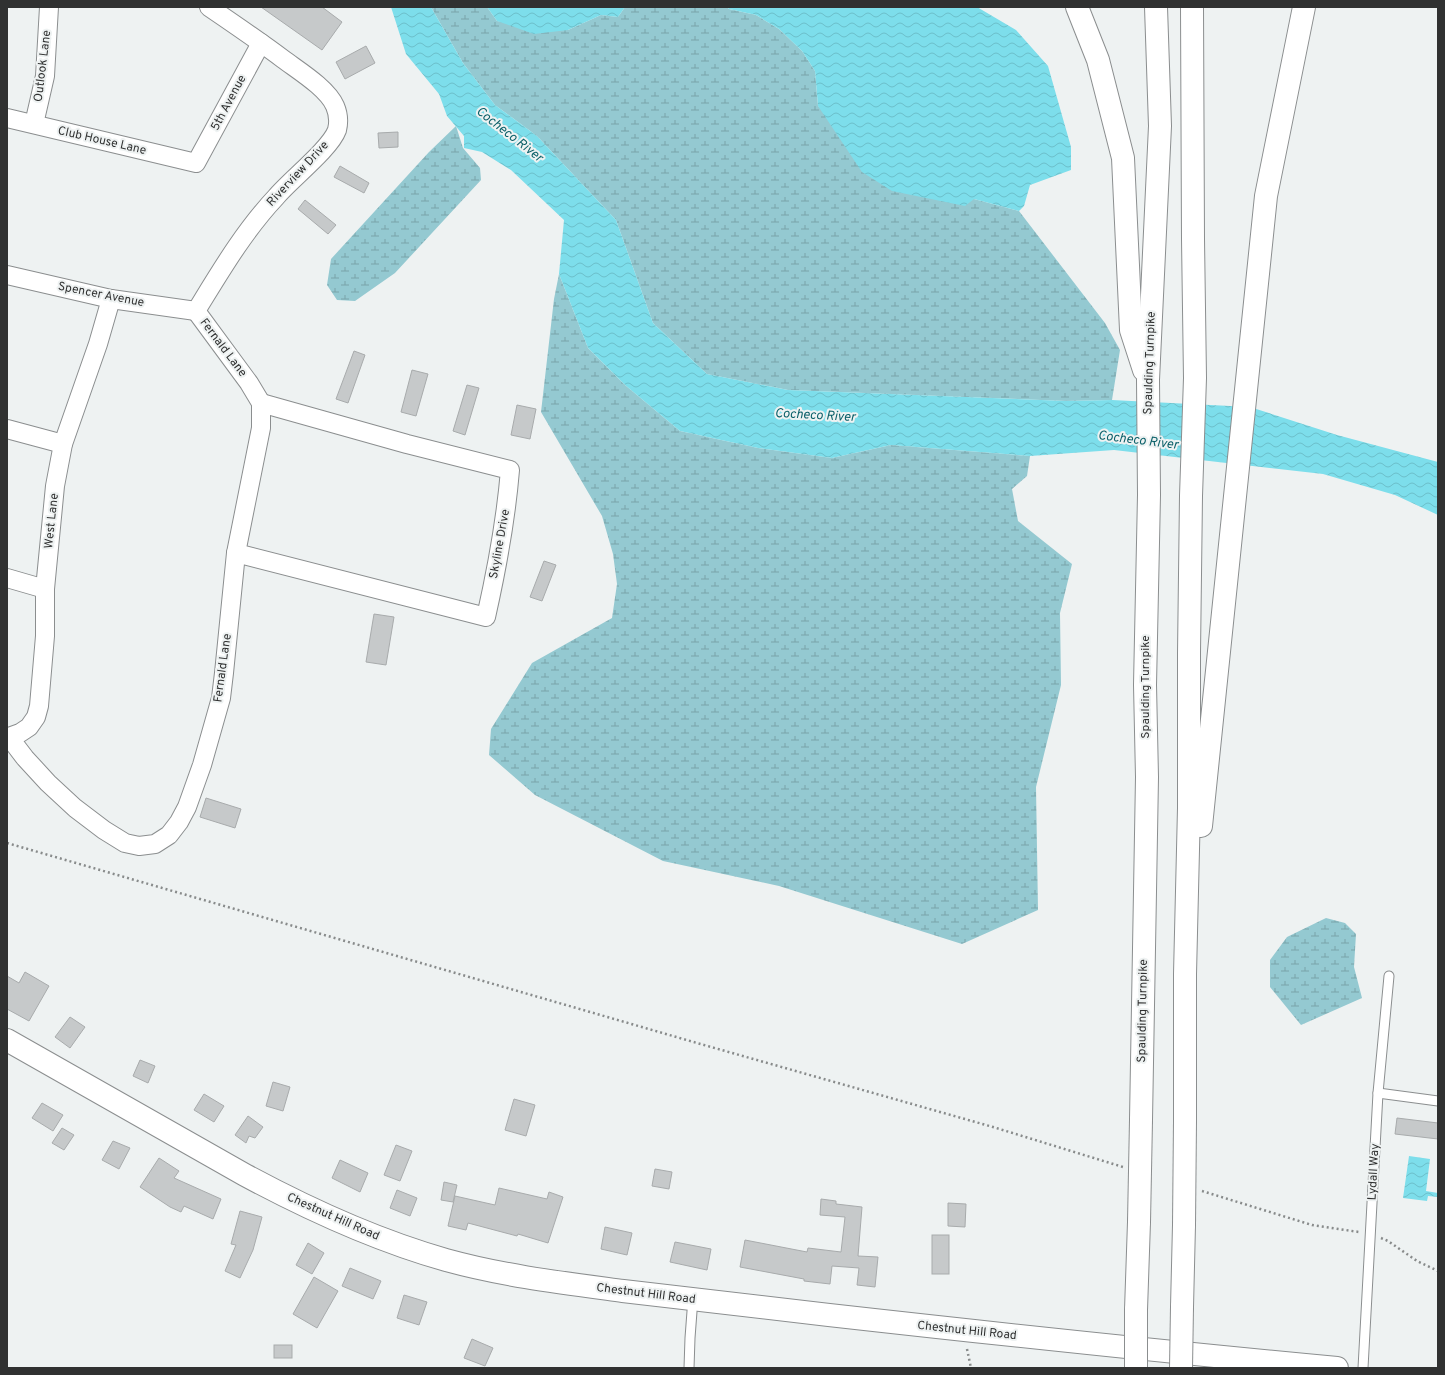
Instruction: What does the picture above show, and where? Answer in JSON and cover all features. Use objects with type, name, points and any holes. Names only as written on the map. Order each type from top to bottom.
[{"type":"main road","points":[[1077,7],[1098,60],[1123,158],[1131,330],[1148,380]]},
{"type":"main road","name":"Spaulding Turnpike","points":[[1136,1368],[1147,777],[1145,685],[1149,495],[1148,380],[1160,126],[1156,7]]},
{"type":"main road","points":[[1181,1368],[1184,1225],[1185,974],[1189,808],[1191,496],[1195,378],[1192,239],[1192,7]]},
{"type":"main road","points":[[1185,974],[1266,196],[1302,14]]},
{"type":"main road","name":"Chestnut Hill Road","points":[[7,1040],[245,1175],[318,1213],[368,1234],[447,1260],[492,1271],[548,1281],[694,1294],[986,1333],[1336,1368]]},
{"type":"street","name":"Outlook Lane","points":[[34,124],[45,76],[49,7]]},
{"type":"street","name":"Riverview Drive","points":[[196,311],[228,258],[260,216],[276,197],[329,142],[337,129],[338,116],[334,105],[328,96],[300,71],[208,7]]},
{"type":"street","name":"5th Avenue","points":[[196,163],[261,43]]},
{"type":"street","name":"Club House Lane","points":[[7,118],[196,163]]},
{"type":"street","name":"Spencer Avenue","points":[[7,275],[111,299],[196,311]]},
{"type":"street","name":"West Lane","points":[[8,737],[20,733],[29,727],[36,717],[39,706],[45,636],[45,589],[55,486],[63,444],[98,344],[111,299]]},
{"type":"street","name":"Fernald Lane","points":[[8,737],[48,783],[75,808],[125,843],[139,846],[154,844],[169,835],[179,822],[187,806],[202,765],[221,698],[236,553],[261,428],[261,403],[249,383],[196,311]]},
{"type":"street","name":"Skyline Drive","points":[[236,553],[486,617],[508,499],[510,470],[407,444],[261,403]]},
{"type":"street","points":[[7,429],[63,444]]},
{"type":"street","points":[[7,578],[45,589]]},
{"type":"lane","name":"Lydall Way","points":[[1363,1368],[1378,1093],[1389,976]]},
{"type":"lane","points":[[1378,1093],[1438,1101]]},
{"type":"lane","points":[[690,1368],[690,1338],[694,1294]]},
{"type":"path","points":[[7,843],[697,1043],[993,1127],[1130,1169]]},
{"type":"path","points":[[1198,1190],[1312,1225]]},
{"type":"green space","points":[[431,7],[487,7],[497,21],[568,30],[601,15],[618,17],[625,7],[727,7],[729,9],[756,15],[779,29],[802,51],[815,71],[818,106],[974,199],[1019,211],[1105,323],[1120,350],[1112,400],[1066,401],[788,390],[707,374],[653,323],[616,220],[537,136],[495,105],[463,63]]},
{"type":"green space","points":[[456,126],[463,148],[480,168],[481,180],[395,273],[355,301],[337,300],[327,285],[331,259],[429,152]]},
{"type":"green space","points":[[559,274],[588,348],[625,385],[680,431],[758,448],[832,458],[891,445],[1030,456],[1027,476],[1012,489],[1018,521],[1072,564],[1060,613],[1061,685],[1036,787],[1038,910],[962,944],[779,886],[663,861],[535,795],[489,755],[491,729],[532,663],[612,618],[617,584],[613,554],[602,516],[541,412],[554,299]]},
{"type":"green space","points":[[1326,918],[1345,923],[1356,934],[1354,967],[1362,998],[1301,1025],[1270,987],[1270,960],[1287,937]]},
{"type":"water","name":"Cocheco River","points":[[391,7],[431,7],[463,63],[495,105],[537,136],[616,220],[653,323],[707,374],[788,390],[1066,401],[1112,400],[1250,407],[1337,435],[1438,462],[1438,515],[1395,495],[1323,474],[1114,450],[1030,456],[891,445],[832,458],[758,448],[680,431],[625,385],[588,348],[559,274],[564,220],[511,170],[482,152],[464,148],[464,136],[447,116],[439,94],[406,54]]},
{"type":"water","points":[[487,7],[625,7],[618,17],[601,15],[568,30],[534,34],[497,21]]},
{"type":"water","points":[[727,7],[977,7],[1016,30],[1048,66],[1071,147],[1071,170],[1030,185],[1024,206],[1019,211],[974,199],[965,206],[892,191],[862,172],[818,106],[815,71],[802,51],[779,29],[756,15],[729,9]]},
{"type":"water","points":[[1409,1156],[1430,1159],[1426,1191],[1438,1193],[1438,1197],[1428,1196],[1427,1201],[1403,1198]]},
{"type":"building","points":[[261,7],[322,7],[342,22],[322,50]]},
{"type":"building","points":[[366,46],[375,63],[345,79],[336,62]]},
{"type":"building","points":[[398,132],[398,147],[379,148],[378,133]]},
{"type":"building","points":[[340,166],[369,183],[364,193],[334,177]]},
{"type":"building","points":[[305,200],[336,225],[328,234],[298,209]]},
{"type":"building","points":[[354,351],[365,355],[348,403],[336,399]]},
{"type":"building","points":[[412,370],[428,374],[416,416],[401,412]]},
{"type":"building","points":[[467,385],[479,388],[465,435],[453,431]]},
{"type":"building","points":[[517,405],[536,409],[530,439],[511,435]]},
{"type":"building","points":[[544,561],[556,565],[542,601],[530,597]]},
{"type":"building","points":[[374,614],[394,617],[386,665],[366,662]]},
{"type":"building","points":[[206,798],[241,809],[235,828],[200,817]]},
{"type":"building","points":[[25,972],[49,986],[29,1021],[7,1009],[7,976],[19,983]]},
{"type":"building","points":[[70,1017],[85,1027],[70,1048],[55,1037]]},
{"type":"building","points":[[140,1060],[155,1066],[148,1083],[133,1076]]},
{"type":"building","points":[[273,1082],[290,1087],[283,1111],[266,1106]]},
{"type":"building","points":[[204,1094],[224,1106],[214,1122],[194,1110]]},
{"type":"building","points":[[514,1099],[535,1105],[526,1136],[505,1130]]},
{"type":"building","points":[[42,1103],[63,1115],[53,1131],[32,1118]]},
{"type":"building","points":[[248,1116],[263,1127],[255,1138],[249,1136],[246,1143],[235,1135]]},
{"type":"building","points":[[1397,1118],[1438,1123],[1438,1139],[1395,1134]]},
{"type":"building","points":[[62,1128],[74,1135],[64,1150],[52,1143]]},
{"type":"building","points":[[113,1141],[130,1148],[119,1169],[102,1160]]},
{"type":"building","points":[[396,1145],[412,1151],[400,1181],[384,1175]]},
{"type":"building","points":[[159,1158],[179,1171],[174,1178],[221,1199],[213,1219],[184,1206],[181,1212],[170,1207],[140,1187]]},
{"type":"building","points":[[340,1160],[368,1173],[360,1192],[332,1178]]},
{"type":"building","points":[[655,1169],[672,1172],[669,1189],[652,1186]]},
{"type":"building","points":[[444,1182],[457,1185],[453,1202],[441,1200]]},
{"type":"building","points":[[499,1188],[547,1199],[549,1192],[563,1197],[548,1243],[518,1234],[517,1236],[468,1223],[466,1230],[448,1226],[455,1196],[495,1205]]},
{"type":"building","points":[[397,1190],[417,1198],[410,1216],[390,1208]]},
{"type":"building","points":[[821,1199],[836,1201],[836,1204],[862,1207],[858,1256],[878,1257],[875,1287],[857,1285],[859,1268],[832,1266],[830,1284],[804,1281],[804,1279],[740,1267],[745,1240],[807,1252],[808,1248],[841,1252],[845,1217],[820,1215]]},
{"type":"building","points":[[948,1203],[966,1204],[965,1227],[948,1226]]},
{"type":"building","points":[[240,1211],[262,1217],[253,1250],[240,1278],[225,1271],[236,1245],[231,1244]]},
{"type":"building","points":[[605,1227],[632,1233],[627,1255],[601,1249]]},
{"type":"building","points":[[932,1235],[949,1235],[949,1274],[932,1274]]},
{"type":"building","points":[[675,1242],[711,1249],[707,1270],[670,1262]]},
{"type":"building","points":[[308,1243],[324,1253],[312,1274],[296,1265]]},
{"type":"building","points":[[350,1268],[381,1281],[373,1299],[342,1286]]},
{"type":"building","points":[[314,1277],[338,1291],[317,1328],[293,1314]]},
{"type":"building","points":[[404,1295],[427,1302],[419,1325],[397,1318]]},
{"type":"building","points":[[472,1339],[493,1348],[485,1366],[464,1358]]},
{"type":"building","points":[[274,1345],[292,1345],[292,1358],[274,1358]]}]
